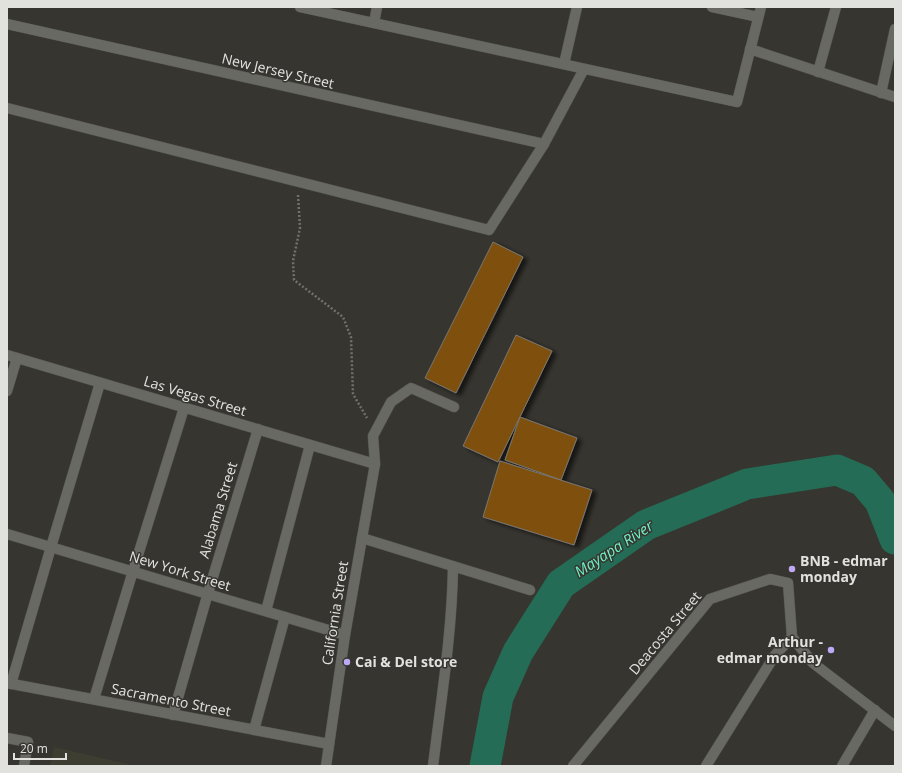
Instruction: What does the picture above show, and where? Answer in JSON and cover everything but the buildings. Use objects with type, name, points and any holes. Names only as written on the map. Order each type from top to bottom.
[{"type":"street","points":[[300,7],[737,102],[760,12],[712,7]]},
{"type":"street","points":[[374,23],[377,7]]},
{"type":"street","points":[[564,64],[577,7]]},
{"type":"street","points":[[818,72],[836,7]]},
{"type":"street","name":"New Jersey Street","points":[[7,24],[544,144]]},
{"type":"street","points":[[881,93],[895,29]]},
{"type":"street","points":[[750,49],[895,97]]},
{"type":"street","points":[[7,108],[488,230],[544,144],[584,69]]},
{"type":"street","name":"Las Vegas Street","points":[[7,355],[375,464]]},
{"type":"street","points":[[7,391],[17,358]]},
{"type":"street","points":[[9,683],[100,383]]},
{"type":"street","points":[[372,436],[390,402],[411,388],[454,406]]},
{"type":"street","points":[[94,699],[184,408]]},
{"type":"street","name":"Alabama Street","points":[[173,714],[258,430]]},
{"type":"street","name":"California Street","points":[[326,766],[345,635],[375,464],[372,436]]},
{"type":"street","points":[[266,611],[310,445]]},
{"type":"street","name":"New York Street","points":[[7,534],[345,635]]},
{"type":"street","points":[[362,538],[530,590]]},
{"type":"street","points":[[433,766],[453,601],[453,567]]},
{"type":"street","name":"Deacosta Street","points":[[573,766],[710,599],[770,579],[788,583],[792,637]]},
{"type":"street","points":[[254,730],[285,617]]},
{"type":"street","points":[[706,766],[775,655],[792,637],[813,663],[895,726]]},
{"type":"street","name":"Sacramento Street","points":[[9,683],[329,744]]},
{"type":"street","points":[[842,766],[875,710]]},
{"type":"street","points":[[7,738],[28,742],[24,766]]},
{"type":"path","points":[[297,181],[300,228],[293,261],[294,280],[343,317],[351,337],[353,394],[370,424],[372,436]]},
{"type":"shaded area","points":[[54,747],[136,766],[50,766]]},
{"type":"waterway","name":"Mayapa River","points":[[485,766],[498,697],[518,652],[561,584],[646,525],[747,484],[837,470],[863,481],[880,501],[895,539]]},
{"type":"place","name":"BNB - edmar monday","points":[[792,569]]},
{"type":"place","name":"Arthur - edmar monday","points":[[831,650]]},
{"type":"place","name":"Cai & Del store","points":[[347,662]]}]
